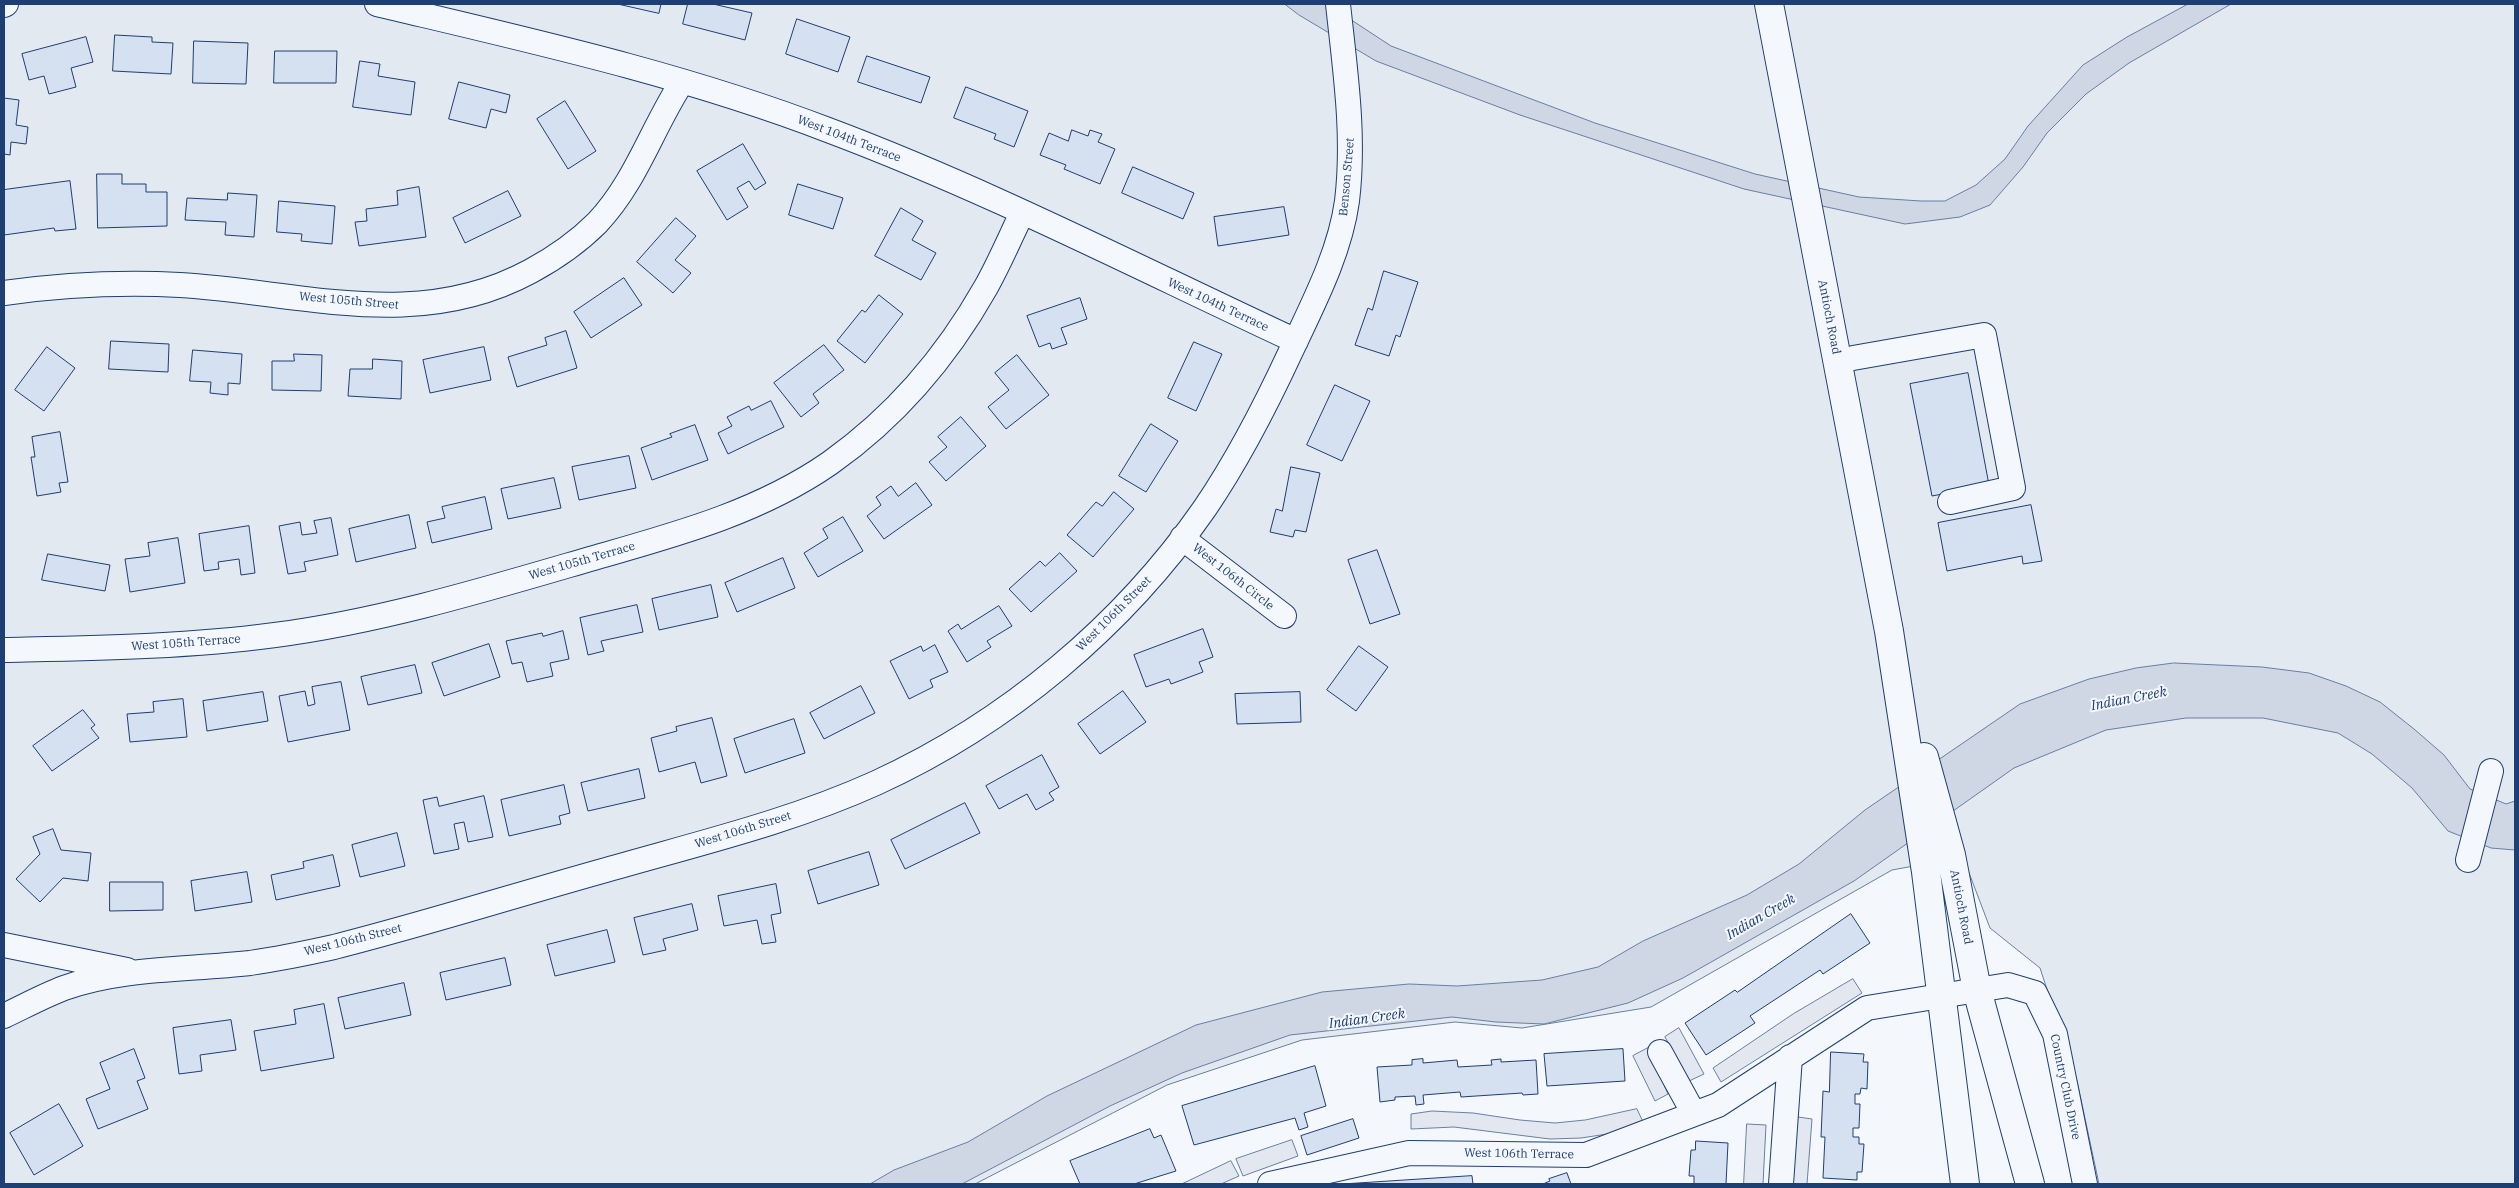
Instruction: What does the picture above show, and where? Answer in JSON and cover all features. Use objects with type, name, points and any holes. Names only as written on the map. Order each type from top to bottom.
[{"type":"main road","name":"Antioch Road","points":[[1769,4],[1889,631],[1926,872],[1965,1184]]},
{"type":"main road","name":"Antioch Road","points":[[1889,631],[1951,855],[1977,990],[2030,1184]]},
{"type":"street","name":"West 104th Terrace","points":[[377,4],[585,55],[682,82],[826,129],[912,163],[1296,341]]},
{"type":"street","name":"Benson Street","points":[[1296,341],[1337,243],[1347,205],[1351,125],[1338,4]]},
{"type":"street","name":"West 105th Street","points":[[4,293],[35,288],[135,283],[235,289],[343,303],[390,306],[441,303],[473,295],[511,282],[550,260],[582,237],[598,222],[626,185],[653,136],[664,110],[682,82]]},
{"type":"street","name":"West 105th Terrace","points":[[4,650],[176,646],[277,635],[378,616],[461,596],[697,528],[738,513],[787,490],[831,462],[884,419],[920,382],[951,342],[986,286],[1022,213]]},
{"type":"street","points":[[1853,358],[1984,335],[2013,488],[1950,502]]},
{"type":"street","name":"West 106th Street","points":[[4,1016],[65,988],[136,972],[253,962],[332,947],[730,835],[823,805],[877,783],[950,744],[1002,711],[1049,675],[1100,631],[1160,566],[1226,475],[1261,416],[1296,341]]},
{"type":"street","name":"West 106th Circle","points":[[1182,538],[1284,616]]},
{"type":"street","points":[[2468,860],[2491,771]]},
{"type":"street","points":[[4,945],[136,972]]},
{"type":"street","name":"Country Club Drive","points":[[1977,990],[2008,985],[2036,993],[2055,1034],[2085,1184]]},
{"type":"street","name":"West 106th Terrace","points":[[1282,1183],[1409,1153],[1586,1155],[1718,1105],[1868,1008],[1977,990]]},
{"type":"street","points":[[1660,1052],[1694,1114]]},
{"type":"street","points":[[1781,1184],[1790,1057]]},
{"type":"shaded area","points":[[4,4],[2515,4],[2515,1184],[2099,1184],[2077,1081],[2040,968],[1990,928],[1963,857],[1892,870],[1651,1007],[1522,1028],[1455,1022],[1302,1040],[1167,1085],[975,1184],[4,1184]]},
{"type":"shaded area","points":[[1853,979],[1862,993],[1721,1082],[1713,1068],[1793,1014]]},
{"type":"shaded area","points":[[1679,1028],[1704,1074],[1689,1081],[1665,1037]]},
{"type":"shaded area","points":[[1648,1048],[1668,1094],[1655,1101],[1633,1056]]},
{"type":"shaded area","points":[[1637,1109],[1644,1124],[1614,1133],[1581,1138],[1550,1139],[1454,1127],[1411,1129],[1411,1114],[1432,1111],[1473,1113],[1555,1123],[1585,1120]]},
{"type":"shaded area","points":[[1791,1116],[1812,1119],[1807,1184],[1788,1184]]},
{"type":"shaded area","points":[[1747,1124],[1766,1125],[1763,1184],[1744,1184]]},
{"type":"shaded area","points":[[1292,1140],[1298,1156],[1243,1176],[1236,1159]]},
{"type":"shaded area","points":[[1231,1161],[1239,1176],[1221,1184],[1182,1184]]},
{"type":"water","points":[[1285,4],[1327,4],[1391,46],[1595,123],[1755,174],[1859,197],[1945,201],[1976,185],[2005,159],[2028,126],[2083,65],[2127,37],[2188,4],[2231,4],[2129,63],[2086,94],[2047,133],[2023,167],[1990,205],[1960,217],[1905,224],[1744,189],[1520,115],[1376,61],[1299,15]]},
{"type":"water","name":"Indian Creek","points":[[2174,663],[2262,667],[2309,673],[2346,686],[2380,702],[2444,755],[2470,789],[2506,804],[2515,801],[2515,850],[2491,848],[2448,831],[2412,788],[2372,754],[2338,733],[2263,718],[2186,718],[2106,730],[2014,768],[1854,881],[1683,978],[1628,1003],[1544,1024],[1496,1022],[1452,1017],[1290,1035],[1182,1073],[1110,1106],[962,1184],[870,1184],[894,1170],[968,1142],[1047,1096],[1196,1025],[1322,992],[1409,984],[1457,986],[1542,980],[1598,967],[1643,941],[1747,895],[1799,864],[1865,810],[2020,704],[2089,679],[2136,668]]},
{"type":"building","points":[[618,4],[661,4],[659,13]]},
{"type":"building","points":[[688,4],[713,4],[752,13],[745,40],[683,24]]},
{"type":"building","points":[[797,19],[850,37],[838,72],[786,54]]},
{"type":"building","points":[[115,35],[152,37],[152,42],[173,43],[171,74],[113,71]]},
{"type":"building","points":[[86,37],[93,62],[71,68],[76,87],[49,94],[44,76],[29,80],[22,54]]},
{"type":"building","points":[[194,41],[248,43],[246,84],[193,83]]},
{"type":"building","points":[[275,51],[337,51],[336,83],[274,83]]},
{"type":"building","points":[[867,56],[930,77],[921,103],[858,82]]},
{"type":"building","points":[[360,61],[380,64],[378,76],[415,82],[411,115],[353,107]]},
{"type":"building","points":[[459,82],[510,95],[506,113],[491,109],[486,128],[449,119]]},
{"type":"building","points":[[966,87],[1028,111],[1014,147],[994,139],[996,134],[954,118]]},
{"type":"building","points":[[4,98],[19,100],[16,125],[28,127],[26,144],[11,142],[10,155],[4,154]]},
{"type":"building","points":[[565,101],[596,151],[568,169],[537,119]]},
{"type":"building","points":[[1072,130],[1088,136],[1090,130],[1102,134],[1098,142],[1115,149],[1100,184],[1064,169],[1066,165],[1040,155],[1049,133],[1068,141]]},
{"type":"building","points":[[743,144],[766,183],[755,190],[749,181],[737,188],[748,207],[727,220],[697,171]]},
{"type":"building","points":[[1133,167],[1194,193],[1183,219],[1122,193]]},
{"type":"building","points":[[97,174],[122,174],[122,184],[146,184],[146,192],[167,192],[167,226],[98,228]]},
{"type":"building","points":[[70,181],[76,229],[55,231],[54,228],[4,235],[4,190]]},
{"type":"building","points":[[798,184],[843,198],[833,229],[789,215]]},
{"type":"building","points":[[419,187],[426,237],[359,246],[355,222],[367,221],[366,209],[398,205],[397,191]]},
{"type":"building","points":[[508,191],[521,216],[465,243],[453,218]]},
{"type":"building","points":[[228,193],[257,195],[254,237],[225,235],[226,222],[185,220],[187,198],[227,200]]},
{"type":"building","points":[[279,201],[335,206],[332,244],[301,241],[302,234],[277,232]]},
{"type":"building","points":[[1284,207],[1289,235],[1218,246],[1214,217]]},
{"type":"building","points":[[901,208],[923,221],[912,240],[936,253],[921,280],[875,256]]},
{"type":"building","points":[[676,218],[696,236],[675,260],[691,273],[673,293],[637,262]]},
{"type":"building","points":[[1384,271],[1418,282],[1400,337],[1396,335],[1389,356],[1355,345],[1368,308],[1372,310]]},
{"type":"building","points":[[624,278],[642,305],[591,338],[574,312]]},
{"type":"building","points":[[879,295],[903,314],[865,363],[837,341],[862,310],[865,312]]},
{"type":"building","points":[[1080,298],[1087,319],[1061,328],[1067,344],[1052,349],[1050,343],[1039,347],[1027,316]]},
{"type":"building","points":[[566,331],[577,368],[517,387],[508,357],[547,345],[545,338]]},
{"type":"building","points":[[111,341],[169,344],[168,372],[109,369]]},
{"type":"building","points":[[1194,342],[1222,354],[1196,411],[1168,398]]},
{"type":"building","points":[[824,345],[844,370],[813,394],[819,403],[801,417],[774,383]]},
{"type":"building","points":[[47,347],[75,368],[44,411],[15,390]]},
{"type":"building","points":[[484,347],[491,380],[430,393],[423,360]]},
{"type":"building","points":[[193,350],[242,354],[240,384],[228,383],[228,395],[210,393],[211,382],[190,381]]},
{"type":"building","points":[[294,354],[322,355],[321,391],[272,390],[272,361],[294,361]]},
{"type":"building","points":[[1017,355],[1049,395],[1006,429],[988,407],[1009,390],[995,373]]},
{"type":"building","points":[[373,359],[402,361],[401,399],[348,396],[350,369],[372,369]]},
{"type":"building","points":[[1968,373],[1989,485],[1932,496],[1910,384]]},
{"type":"building","points":[[1335,385],[1370,401],[1342,461],[1307,445]]},
{"type":"building","points":[[771,401],[784,427],[728,454],[718,433],[732,426],[727,417],[749,406],[751,410]]},
{"type":"building","points":[[961,417],[986,446],[946,481],[929,462],[947,447],[938,437]]},
{"type":"building","points":[[1151,424],[1178,441],[1146,492],[1119,476]]},
{"type":"building","points":[[695,425],[708,460],[652,480],[641,448],[672,437],[670,434]]},
{"type":"building","points":[[60,432],[68,482],[59,483],[61,492],[37,496],[31,457],[35,457],[32,437]]},
{"type":"building","points":[[629,456],[636,488],[579,500],[572,467]]},
{"type":"building","points":[[1291,467],[1320,473],[1306,532],[1295,530],[1293,537],[1270,532],[1276,509],[1282,511]]},
{"type":"building","points":[[554,478],[561,508],[508,519],[501,489]]},
{"type":"building","points":[[916,483],[932,505],[884,539],[867,516],[881,505],[876,497],[891,486],[898,496]]},
{"type":"building","points":[[1114,492],[1134,509],[1093,557],[1067,535],[1096,502],[1102,506]]},
{"type":"building","points":[[485,497],[492,529],[432,543],[427,522],[445,518],[442,507]]},
{"type":"building","points":[[2031,505],[2042,561],[2023,564],[2022,556],[1947,571],[1938,523]]},
{"type":"building","points":[[409,515],[416,548],[356,562],[349,529]]},
{"type":"building","points":[[843,517],[863,551],[818,577],[804,553],[828,538],[823,529]]},
{"type":"building","points":[[331,518],[338,555],[304,562],[306,571],[288,574],[279,526],[300,522],[302,535],[317,533],[314,521]]},
{"type":"building","points":[[249,526],[255,573],[241,575],[239,559],[218,562],[219,569],[204,571],[199,534]]},
{"type":"building","points":[[178,538],[185,583],[130,592],[125,559],[150,556],[148,543]]},
{"type":"building","points":[[1377,550],[1400,614],[1370,624],[1348,560]]},
{"type":"building","points":[[1060,553],[1077,571],[1031,612],[1009,589],[1040,561],[1045,566]]},
{"type":"building","points":[[48,554],[110,565],[105,591],[42,580]]},
{"type":"building","points":[[783,558],[795,588],[737,612],[725,583]]},
{"type":"building","points":[[711,585],[718,617],[659,630],[652,599]]},
{"type":"building","points":[[637,605],[643,632],[601,641],[604,651],[588,655],[580,618]]},
{"type":"building","points":[[999,606],[1012,626],[987,641],[991,647],[967,662],[948,631],[958,624],[961,629]]},
{"type":"building","points":[[1203,629],[1213,657],[1199,662],[1203,672],[1171,684],[1169,679],[1146,687],[1134,655]]},
{"type":"building","points":[[563,631],[569,659],[550,663],[553,676],[527,682],[522,662],[512,664],[506,641],[542,633],[543,636]]},
{"type":"building","points":[[489,644],[500,677],[444,696],[432,663]]},
{"type":"building","points":[[935,645],[948,672],[930,680],[933,687],[909,699],[890,661],[921,646],[923,651]]},
{"type":"building","points":[[1359,646],[1388,667],[1356,711],[1327,690]]},
{"type":"building","points":[[415,665],[422,693],[368,705],[361,677]]},
{"type":"building","points":[[341,682],[350,730],[288,742],[279,696],[305,691],[308,706],[315,704],[312,687]]},
{"type":"building","points":[[861,686],[875,713],[824,739],[810,713]]},
{"type":"building","points":[[1123,691],[1146,722],[1100,754],[1078,724]]},
{"type":"building","points":[[263,692],[268,721],[207,731],[203,701]]},
{"type":"building","points":[[1300,692],[1301,722],[1237,724],[1235,694]]},
{"type":"building","points":[[183,699],[187,737],[130,742],[127,714],[154,712],[153,702]]},
{"type":"building","points":[[83,710],[95,725],[91,728],[99,738],[52,771],[33,746]]},
{"type":"building","points":[[712,718],[727,776],[701,783],[695,762],[659,772],[651,738],[677,731],[676,727]]},
{"type":"building","points":[[794,719],[805,753],[745,773],[734,739]]},
{"type":"building","points":[[1042,755],[1059,787],[1049,793],[1054,800],[1036,810],[1027,794],[999,809],[986,786]]},
{"type":"building","points":[[639,769],[645,798],[588,811],[581,783]]},
{"type":"building","points":[[564,785],[570,813],[559,816],[561,824],[509,836],[501,800]]},
{"type":"building","points":[[484,796],[493,837],[468,842],[464,822],[454,824],[459,849],[434,854],[423,800],[437,797],[439,806]]},
{"type":"building","points":[[965,803],[980,833],[905,869],[891,840]]},
{"type":"building","points":[[53,829],[61,850],[91,853],[88,881],[63,878],[40,902],[16,879],[40,854],[33,837]]},
{"type":"building","points":[[397,833],[405,866],[360,877],[352,845]]},
{"type":"building","points":[[869,852],[879,885],[818,904],[808,871]]},
{"type":"building","points":[[333,855],[340,886],[276,900],[271,875],[304,868],[303,862]]},
{"type":"building","points":[[247,872],[252,902],[195,911],[191,881]]},
{"type":"building","points":[[110,882],[163,882],[163,910],[110,911]]},
{"type":"building","points":[[776,884],[781,913],[771,915],[776,942],[762,944],[757,920],[724,926],[718,896]]},
{"type":"building","points":[[692,904],[698,930],[663,939],[666,950],[643,955],[634,918]]},
{"type":"building","points":[[1851,914],[1870,943],[1823,974],[1820,970],[1750,1016],[1755,1023],[1706,1055],[1685,1023],[1735,990],[1737,992]]},
{"type":"building","points":[[607,930],[615,962],[555,976],[547,945]]},
{"type":"building","points":[[505,958],[511,985],[446,1000],[440,973]]},
{"type":"building","points":[[404,983],[411,1015],[345,1029],[338,998]]},
{"type":"building","points":[[324,1004],[334,1058],[261,1071],[254,1031],[296,1024],[294,1010]]},
{"type":"building","points":[[231,1020],[236,1050],[200,1055],[202,1071],[179,1074],[173,1028]]},
{"type":"building","points":[[134,1049],[145,1078],[137,1081],[148,1109],[98,1129],[86,1099],[110,1089],[100,1063]]},
{"type":"building","points":[[1623,1049],[1625,1081],[1547,1086],[1544,1054]]},
{"type":"building","points":[[1831,1052],[1864,1054],[1863,1062],[1868,1062],[1867,1089],[1861,1088],[1860,1094],[1855,1094],[1855,1104],[1860,1104],[1859,1128],[1853,1128],[1853,1137],[1859,1137],[1859,1144],[1864,1144],[1862,1172],[1857,1172],[1857,1180],[1823,1178],[1825,1137],[1821,1137],[1823,1091],[1829,1092]]},
{"type":"building","points":[[1423,1059],[1423,1063],[1457,1060],[1458,1067],[1492,1065],[1491,1060],[1501,1059],[1501,1062],[1536,1060],[1538,1094],[1523,1095],[1522,1093],[1461,1097],[1460,1092],[1423,1095],[1424,1104],[1416,1105],[1415,1096],[1395,1097],[1395,1100],[1380,1102],[1377,1067],[1412,1065],[1412,1060]]},
{"type":"building","points":[[1315,1066],[1326,1106],[1304,1113],[1308,1127],[1299,1130],[1295,1118],[1194,1145],[1182,1106]]},
{"type":"building","points":[[59,1104],[83,1146],[34,1175],[10,1133]]},
{"type":"building","points":[[1353,1119],[1359,1138],[1307,1155],[1301,1136]]},
{"type":"building","points":[[1150,1129],[1154,1138],[1161,1135],[1176,1171],[1134,1184],[1080,1184],[1070,1161]]},
{"type":"building","points":[[1696,1141],[1728,1143],[1726,1184],[1694,1184],[1694,1176],[1689,1176],[1691,1150],[1695,1150]]},
{"type":"building","points":[[1567,1173],[1571,1184],[1543,1184],[1550,1181],[1549,1179]]},
{"type":"building","points":[[1472,1176],[1473,1184],[1343,1184]]}]
